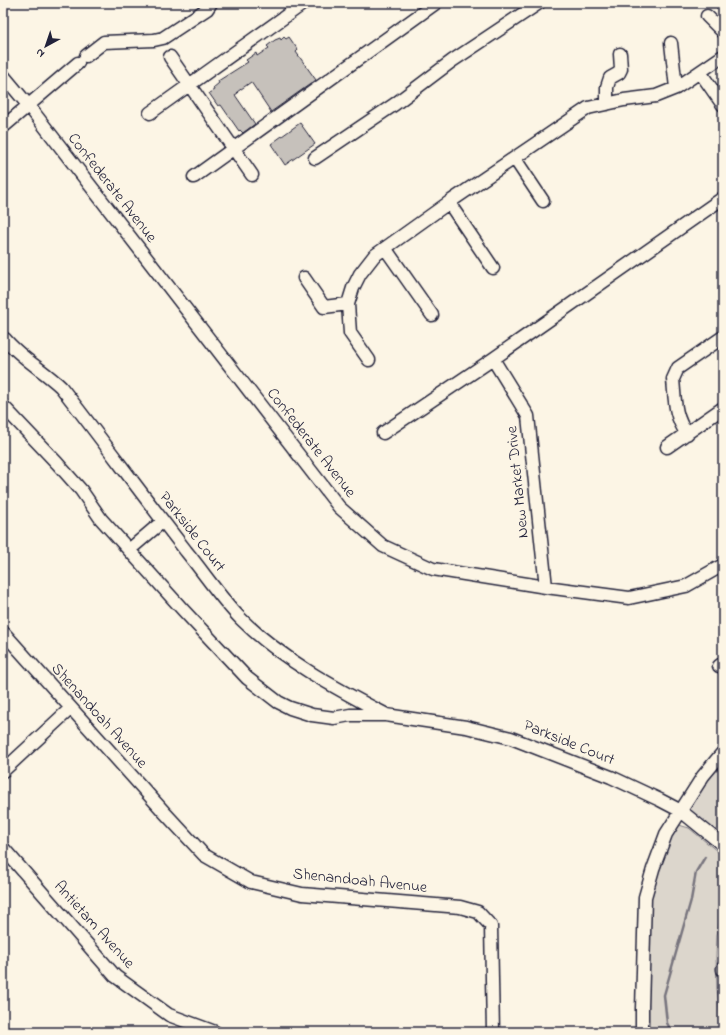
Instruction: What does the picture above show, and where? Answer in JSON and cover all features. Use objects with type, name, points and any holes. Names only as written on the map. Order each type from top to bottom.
[{"type":"street","points":[[3,127],[104,42],[154,40],[163,38],[207,9],[211,3]]},
{"type":"street","points":[[150,112],[304,3]]},
{"type":"street","points":[[194,177],[436,3]]},
{"type":"street","points":[[315,158],[395,104],[452,61],[539,3]]},
{"type":"street","points":[[707,16],[723,32]]},
{"type":"street","points":[[671,43],[676,88]]},
{"type":"street","points":[[607,104],[607,87],[610,78],[619,73],[621,69],[620,54]]},
{"type":"street","points":[[369,360],[350,333],[348,304],[353,288],[360,274],[374,256],[588,108],[656,96],[676,88],[723,56]]},
{"type":"street","points":[[170,57],[252,175]]},
{"type":"street","points":[[700,72],[723,105]]},
{"type":"street","name":"Confederate Avenue","points":[[3,75],[28,105],[339,507],[383,546],[433,569],[546,587],[629,598],[686,586],[723,565]]},
{"type":"street","points":[[515,159],[543,201]]},
{"type":"street","points":[[383,433],[493,359],[723,198]]},
{"type":"street","points":[[449,203],[493,268]]},
{"type":"street","points":[[385,248],[432,315]]},
{"type":"street","points":[[304,278],[324,307],[348,304]]},
{"type":"street","points":[[687,434],[680,425],[677,417],[673,379],[675,373],[678,368],[723,337]]},
{"type":"street","name":"Parkside Court","points":[[3,341],[5,339],[15,351],[45,372],[61,387],[163,521],[229,606],[241,619],[276,649],[317,676],[342,692],[386,714]]},
{"type":"street","name":"New Market Drive","points":[[493,359],[528,416],[546,587]]},
{"type":"street","name":"Parkside Court","points":[[3,406],[81,490],[101,519],[247,678],[278,702],[290,708],[312,715],[334,718],[350,715],[386,714],[466,727],[511,738],[611,777],[681,811],[723,845]]},
{"type":"street","points":[[667,447],[723,408]]},
{"type":"street","points":[[129,550],[163,521]]},
{"type":"street","name":"Shenandoah Avenue","points":[[3,632],[204,855],[251,882],[302,894],[460,907],[478,912],[491,926],[493,1032]]},
{"type":"street","points":[[3,771],[71,708]]},
{"type":"street","points":[[642,1032],[645,897],[653,869],[666,834],[703,776],[723,752]]},
{"type":"street","name":"Antietam Avenue","points":[[3,848],[115,976],[169,1015],[215,1032]]},
{"type":"shaded area","points":[[723,758],[723,838],[691,812],[689,805]]},
{"type":"shaded area","points":[[679,825],[689,828],[723,856],[723,905],[717,935],[716,956],[717,990],[723,1032],[646,1032],[650,894],[667,843]]},
{"type":"building","points":[[284,37],[286,39],[289,37],[298,50],[296,52],[316,80],[271,112],[251,82],[237,92],[238,93],[235,95],[255,124],[243,133],[240,130],[239,131],[221,105],[218,106],[209,93],[214,90],[213,88],[219,83],[218,81],[248,62],[246,60],[256,53],[257,56],[269,48],[267,46],[275,40],[280,38],[281,40]]},
{"type":"building","points":[[300,123],[315,144],[285,165],[271,144]]},
{"type":"waterway","points":[[672,1032],[667,1023],[664,995],[691,900],[696,872],[705,857]]}]
